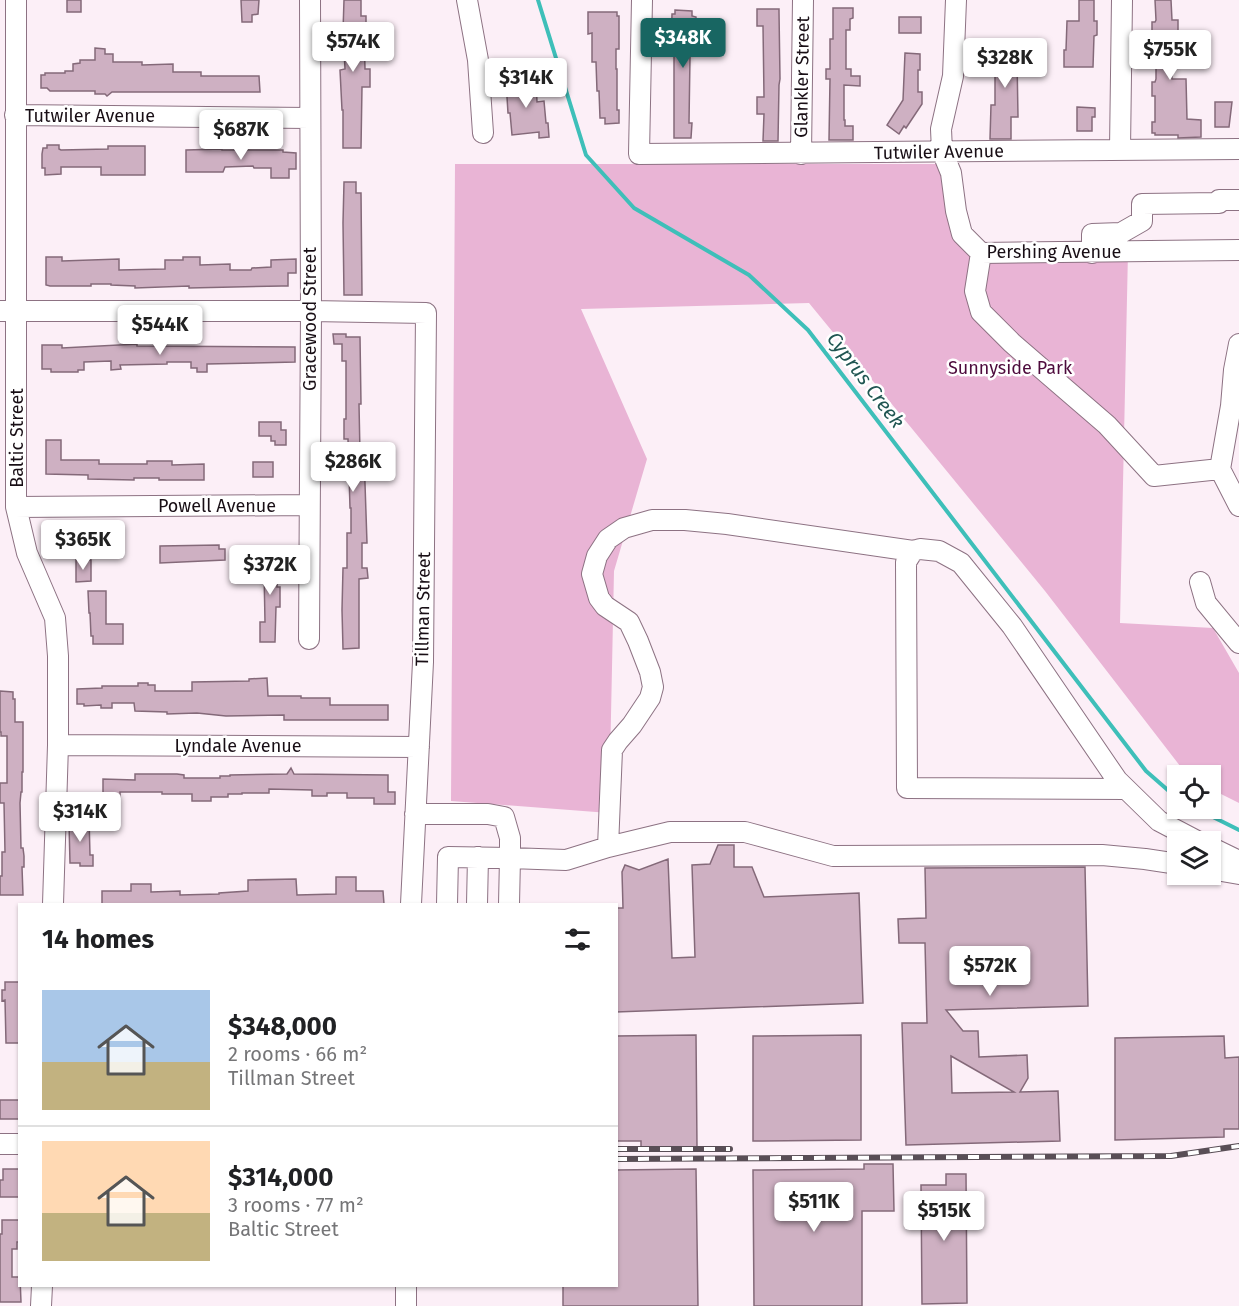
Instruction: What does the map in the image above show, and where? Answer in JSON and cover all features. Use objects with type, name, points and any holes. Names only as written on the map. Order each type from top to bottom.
[{"type":"street","name":"Baltic Street","points":[[16,0],[9,311],[16,507],[27,553],[55,618],[58,656],[58,745],[53,903]]},
{"type":"street","name":"Gracewood Street","points":[[309,639],[310,0]]},
{"type":"street","points":[[467,0],[478,60],[483,133]]},
{"type":"street","name":"Tutwiler Avenue","points":[[642,0],[639,154],[1239,149]]},
{"type":"street","name":"Glankler Street","points":[[801,154],[803,0]]},
{"type":"street","points":[[942,151],[941,129],[952,76],[956,0]]},
{"type":"street","points":[[1120,149],[1122,0]]},
{"type":"street","name":"Tutwiler Avenue","points":[[15,115],[310,118]]},
{"type":"street","name":"Pershing Avenue","points":[[942,151],[951,173],[956,211],[962,234],[981,254],[1239,250]]},
{"type":"street","points":[[1092,253],[1092,234],[1121,233],[1142,221],[1142,204],[1219,203],[1219,200],[1239,200]]},
{"type":"street","points":[[981,254],[975,291],[981,312],[1012,343],[1107,425],[1154,476],[1220,469]]},
{"type":"street","points":[[9,311],[311,311]]},
{"type":"street","name":"Tillman Street","points":[[311,311],[426,313],[423,662],[411,903]]},
{"type":"street","points":[[1239,344],[1220,469],[1239,506]]},
{"type":"street","name":"Powell Avenue","points":[[16,507],[309,505]]},
{"type":"street","points":[[608,846],[612,750],[650,698],[653,687],[650,672],[628,622],[605,606],[599,598],[592,574],[597,556],[608,539],[624,528],[652,520],[727,524],[913,551],[920,549],[939,551],[961,563],[1012,626],[1117,780],[1159,821],[1178,831]]},
{"type":"street","points":[[913,551],[906,562],[907,788],[1126,789]]},
{"type":"street","points":[[1200,582],[1206,603],[1239,643]]},
{"type":"street","name":"Lyndale Avenue","points":[[58,745],[419,747]]},
{"type":"street","points":[[415,814],[488,814],[504,817],[510,838],[509,903]]},
{"type":"street","points":[[447,903],[448,857],[478,857],[510,862],[566,860],[608,846],[670,832],[745,832],[833,856],[1102,855],[1167,862]]},
{"type":"street","points":[[1221,852],[1239,861]]},
{"type":"street","points":[[477,903],[478,857]]},
{"type":"street","points":[[1221,871],[1239,874]]},
{"type":"street","points":[[0,1144],[18,1144]]},
{"type":"street","points":[[41,1306],[42,1287]]},
{"type":"street","points":[[406,1287],[406,1306]]},
{"type":"green space","name":"Sunnyside Park","points":[[455,164],[947,164],[962,233],[981,253],[1128,252],[1120,623],[1213,628],[1239,673],[1239,803],[1221,794],[1221,765],[1179,765],[1045,591],[809,303],[581,309],[647,459],[614,571],[609,813],[451,801]]},
{"type":"building","points":[[67,0],[81,0],[81,12],[67,12]]},
{"type":"building","points":[[241,0],[259,0],[258,14],[252,15],[252,22],[242,22]]},
{"type":"building","points":[[344,0],[361,0],[361,16],[366,16],[365,69],[370,69],[370,87],[362,87],[361,148],[343,148],[340,70],[345,69]]},
{"type":"building","points":[[1079,0],[1094,0],[1097,35],[1094,36],[1093,67],[1064,67],[1067,21],[1079,21]]},
{"type":"building","points":[[1155,0],[1171,0],[1172,20],[1178,20],[1178,43],[1171,43],[1172,79],[1186,79],[1187,119],[1201,120],[1201,137],[1178,138],[1178,135],[1152,133],[1152,122],[1155,122],[1155,96],[1152,96],[1152,82],[1156,79],[1156,38],[1152,38],[1152,22],[1156,20]]},
{"type":"building","points":[[833,8],[853,8],[850,30],[846,30],[846,69],[851,69],[851,76],[860,76],[860,86],[844,85],[844,120],[845,126],[853,126],[853,140],[829,140],[830,79],[826,79],[826,69],[830,69]]},
{"type":"building","points":[[757,9],[779,9],[778,141],[763,141],[764,114],[757,114],[757,97],[764,97],[763,26],[757,26]]},
{"type":"building","points":[[675,10],[692,11],[692,16],[696,17],[695,34],[698,34],[698,55],[690,55],[689,123],[692,123],[691,138],[674,138],[674,51],[671,51],[672,14],[675,14]]},
{"type":"building","points":[[588,12],[617,12],[619,16],[619,49],[616,49],[616,69],[619,123],[605,124],[605,118],[600,118],[596,62],[592,62],[592,33],[588,34]]},
{"type":"building","points":[[899,17],[921,17],[921,33],[899,33]]},
{"type":"building","points":[[992,42],[1019,42],[1018,117],[1011,117],[1011,139],[990,139],[991,105],[995,105],[995,53],[992,53]]},
{"type":"building","points":[[95,48],[105,49],[105,54],[113,54],[113,62],[142,62],[142,65],[173,64],[173,72],[201,72],[201,76],[259,76],[260,92],[112,92],[107,96],[95,94],[95,91],[50,91],[47,88],[41,88],[41,75],[73,71],[73,64],[80,63],[80,60],[95,60]]},
{"type":"building","points":[[905,53],[920,54],[918,92],[922,92],[922,104],[906,128],[904,126],[899,134],[887,125],[903,100]]},
{"type":"building","points":[[536,79],[537,102],[544,101],[549,137],[539,138],[539,132],[512,135],[506,81]]},
{"type":"building","points":[[1215,102],[1232,102],[1229,127],[1215,127]]},
{"type":"building","points":[[1077,107],[1095,108],[1095,117],[1092,117],[1092,131],[1077,131]]},
{"type":"building","points":[[47,145],[59,145],[61,150],[145,146],[145,175],[101,175],[101,167],[61,167],[61,174],[45,175],[45,168],[42,168],[42,154],[43,148],[47,148]]},
{"type":"building","points":[[186,150],[283,150],[283,152],[296,153],[296,169],[289,169],[289,178],[271,178],[271,168],[254,168],[253,166],[225,167],[223,172],[186,172]]},
{"type":"building","points":[[344,182],[356,182],[356,193],[361,193],[362,295],[344,295]]},
{"type":"building","points":[[46,257],[62,257],[62,261],[119,259],[119,270],[165,269],[165,260],[183,260],[183,257],[200,257],[200,265],[230,264],[230,270],[271,267],[271,260],[296,259],[296,273],[288,273],[288,286],[135,288],[135,286],[91,284],[91,286],[50,286],[46,285]]},
{"type":"building","points":[[333,334],[360,337],[360,454],[364,454],[367,543],[362,543],[362,568],[367,568],[368,578],[359,579],[359,648],[343,649],[343,568],[347,568],[347,533],[351,533],[351,508],[348,439],[344,439],[346,361],[342,361],[342,344],[334,344]]},
{"type":"building","points":[[137,344],[137,346],[295,347],[295,362],[207,364],[207,372],[197,372],[197,368],[191,368],[191,362],[120,365],[121,369],[111,370],[111,361],[84,362],[84,370],[78,370],[78,372],[51,372],[51,369],[42,369],[42,345],[62,345],[62,348]]},
{"type":"building","points":[[259,422],[281,422],[281,430],[286,430],[286,445],[275,445],[275,441],[271,441],[271,436],[259,436]]},
{"type":"building","points":[[46,440],[61,440],[61,460],[99,460],[99,464],[147,464],[147,461],[172,461],[172,465],[204,464],[204,480],[88,479],[88,475],[46,474]]},
{"type":"building","points":[[253,462],[273,462],[273,477],[253,477]]},
{"type":"building","points":[[219,545],[219,549],[225,549],[225,560],[160,563],[160,546]]},
{"type":"building","points":[[262,551],[277,551],[277,587],[280,587],[280,607],[276,607],[275,642],[260,642],[260,622],[265,622]]},
{"type":"building","points":[[76,560],[91,560],[91,581],[76,582]]},
{"type":"building","points":[[88,591],[106,591],[106,624],[123,624],[123,644],[93,644]]},
{"type":"building","points":[[267,678],[268,696],[330,698],[330,705],[388,705],[388,720],[284,720],[284,715],[167,714],[167,712],[135,711],[134,703],[112,703],[112,708],[77,704],[77,689],[138,686],[138,683],[148,683],[148,685],[155,685],[155,691],[192,691],[192,682],[249,681],[249,679]]},
{"type":"building","points":[[0,691],[13,692],[15,722],[23,722],[23,772],[20,803],[21,848],[23,848],[24,856],[23,895],[0,895],[2,852],[5,852],[4,803],[0,803],[0,783],[7,783],[7,736],[1,736],[0,732]]},
{"type":"building","points":[[291,768],[294,774],[388,775],[388,792],[395,792],[395,804],[374,804],[374,798],[347,798],[347,793],[312,796],[312,790],[269,789],[269,793],[242,793],[228,794],[228,797],[211,797],[211,801],[192,801],[192,794],[162,794],[162,792],[120,792],[120,799],[103,799],[103,779],[135,780],[135,774],[177,774],[184,775],[184,778],[220,778],[220,776],[230,775],[287,774]]},
{"type":"building","points":[[89,818],[90,855],[93,855],[93,866],[70,863],[69,823],[73,823],[73,819]]},
{"type":"building","points":[[718,845],[734,845],[734,867],[752,867],[764,897],[859,893],[863,1003],[618,1012],[618,908],[623,908],[622,872],[625,865],[639,870],[668,859],[672,958],[695,957],[692,865],[710,864]]},
{"type":"building","points":[[1085,867],[1088,1006],[946,1010],[963,1031],[978,1031],[979,1057],[1027,1055],[1028,1078],[1020,1092],[1058,1091],[1060,1141],[906,1145],[902,1023],[927,1023],[925,943],[899,943],[898,919],[926,918],[925,868]],"holes":[[[951,1056],[1014,1092],[952,1093]]]},
{"type":"building","points":[[336,877],[356,877],[356,891],[383,891],[384,903],[102,903],[102,891],[131,891],[131,884],[151,884],[151,892],[180,891],[180,895],[219,894],[248,891],[248,880],[296,879],[297,895],[336,894]]},
{"type":"building","points":[[5,982],[18,982],[18,1043],[6,1043],[5,1000],[2,1001],[2,990],[5,990]]},
{"type":"building","points":[[696,1035],[697,1147],[641,1147],[641,1141],[618,1141],[618,1036]]},
{"type":"building","points":[[861,1035],[861,1140],[753,1141],[753,1036]]},
{"type":"building","points":[[1224,1036],[1225,1058],[1239,1057],[1239,1129],[1224,1129],[1224,1137],[1115,1140],[1115,1038]]},
{"type":"building","points":[[0,1100],[18,1100],[18,1119],[0,1119]]},
{"type":"building","points":[[864,1164],[893,1164],[894,1211],[862,1211],[862,1306],[754,1306],[753,1170],[864,1169]]},
{"type":"building","points":[[3,1169],[18,1169],[18,1197],[0,1197],[0,1180],[3,1180]]},
{"type":"building","points":[[696,1169],[698,1306],[563,1306],[563,1287],[618,1287],[618,1170]]},
{"type":"building","points":[[946,1174],[966,1174],[967,1303],[922,1304],[921,1185],[946,1185]]},
{"type":"building","points":[[2,1220],[18,1220],[17,1249],[12,1249],[12,1277],[18,1277],[21,1302],[0,1302],[0,1234],[2,1234]]},
{"type":"waterway","name":"Cyprus Creek","points":[[538,0],[586,155],[634,208],[749,275],[808,330],[1146,771],[1167,789]]},
{"type":"waterway","name":"Cyprus Creek","points":[[1217,819],[1239,830]]},
{"type":"railway","points":[[618,1159],[1171,1156],[1239,1146]]},
{"type":"railway","points":[[618,1149],[730,1149]]}]
